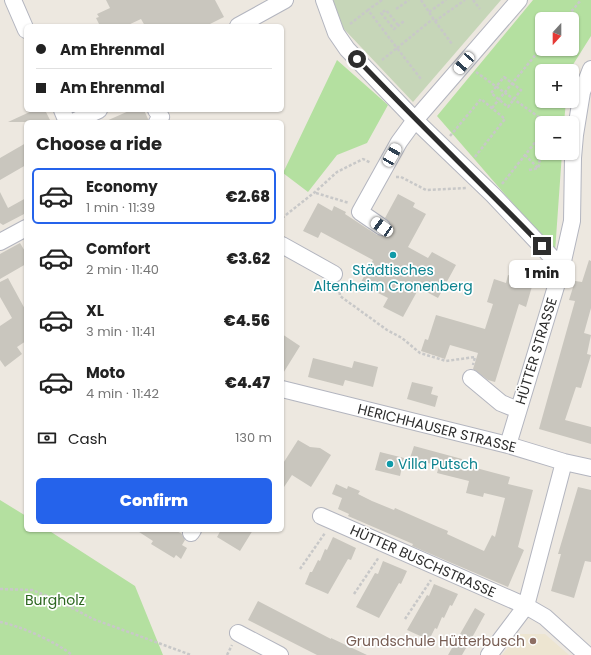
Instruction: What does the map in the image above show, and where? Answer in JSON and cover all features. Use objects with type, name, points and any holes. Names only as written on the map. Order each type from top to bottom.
[{"type":"street","points":[[13,0],[24,25]]},
{"type":"street","points":[[242,24],[285,0]]},
{"type":"street","points":[[324,0],[336,33],[347,48],[415,120],[489,191],[561,267]]},
{"type":"street","points":[[382,227],[360,212],[399,142],[415,120],[519,0]]},
{"type":"street","name":"HÜTTER STRASSE","points":[[508,445],[561,267],[572,220],[575,135],[582,92],[591,69]]},
{"type":"street","points":[[77,120],[95,112]]},
{"type":"street","points":[[0,242],[24,229]]},
{"type":"street","points":[[284,246],[334,274]]},
{"type":"street","points":[[471,378],[501,403],[518,410]]},
{"type":"street","name":"HERICHHAUSER STRASSE","points":[[284,389],[508,445],[564,462],[591,468]]},
{"type":"street","points":[[488,655],[526,606],[564,462]]},
{"type":"street","name":"HÜTTER BUSCHSTRASSE","points":[[327,518],[526,606],[545,617],[587,655]]},
{"type":"street","points":[[238,633],[280,655]]},
{"type":"path","points":[[350,24],[382,0]]},
{"type":"path","points":[[396,9],[409,0]]},
{"type":"path","points":[[421,0],[452,44]]},
{"type":"path","points":[[429,12],[446,0]]},
{"type":"path","points":[[382,60],[434,20],[465,0]]},
{"type":"path","points":[[473,0],[480,9]]},
{"type":"path","points":[[572,12],[581,0]]},
{"type":"path","points":[[368,10],[421,80]]},
{"type":"path","points":[[398,25],[386,10],[381,13],[394,30],[404,21]]},
{"type":"path","points":[[492,108],[535,55]]},
{"type":"path","points":[[479,73],[538,116]]},
{"type":"path","points":[[504,77],[521,90],[508,107],[491,93],[497,86],[504,77]]},
{"type":"path","points":[[442,145],[481,99],[506,119],[465,168]]},
{"type":"path","points":[[284,216],[337,172],[363,159],[382,172],[401,177],[426,190],[489,191],[525,156],[535,143]]},
{"type":"path","points":[[525,156],[538,168]]},
{"type":"path","points":[[538,168],[540,163],[539,160]]},
{"type":"path","points":[[529,170],[538,168]]},
{"type":"path","points":[[315,192],[347,202],[360,212]]},
{"type":"path","points":[[334,274],[339,283],[340,296],[387,330],[402,338],[420,353],[446,361],[475,357],[469,376],[471,378]]},
{"type":"path","points":[[300,569],[327,518]]},
{"type":"path","points":[[354,594],[388,545]]},
{"type":"path","points":[[404,619],[439,568]]},
{"type":"path","points":[[0,589],[32,590],[93,619],[191,655]]},
{"type":"path","points":[[0,622],[30,633],[66,650],[72,655]]},
{"type":"shaded area","name":"Grundschule Hütterbusch","points":[[519,634],[545,634],[569,655],[502,655]]},
{"type":"green space","points":[[333,0],[501,0],[413,102],[343,28]]},
{"type":"green space","points":[[533,0],[591,0],[591,36],[579,55],[579,12],[535,12],[535,56],[578,56],[573,64],[535,64],[535,108],[565,108],[565,116],[535,116],[535,160],[562,160],[555,252],[437,116]]},
{"type":"green space","points":[[337,60],[388,105],[367,143],[337,155],[308,192],[284,174],[284,171]]},
{"type":"green space","name":"Burgholz","points":[[0,500],[24,515],[24,532],[51,532],[135,586],[163,655],[0,655]]},
{"type":"building","points":[[106,0],[215,0],[224,17],[210,24],[144,24],[141,19],[130,24],[99,24],[96,18],[99,17],[97,14],[110,8]]},
{"type":"building","points":[[30,112],[46,112],[50,120],[24,120],[24,122],[8,122]]},
{"type":"building","points":[[126,112],[145,112],[148,119],[148,120],[108,120]]},
{"type":"building","points":[[24,144],[24,166],[0,180],[0,158]]},
{"type":"building","points":[[0,192],[8,208],[24,199],[24,214],[3,225],[0,223]]},
{"type":"building","name":"Städtisches Altenheim Cronenberg","points":[[398,194],[415,203],[413,207],[426,214],[408,247],[428,258],[432,252],[456,265],[438,298],[419,288],[403,317],[383,307],[388,298],[360,284],[373,260],[321,232],[318,238],[303,231],[318,203],[332,211],[334,206],[346,212],[345,214],[377,235],[386,236],[390,232],[391,227],[390,223],[385,218]]},
{"type":"building","points":[[20,243],[24,250],[24,265],[0,279],[0,254]]},
{"type":"building","points":[[589,260],[591,261],[591,308],[584,333],[591,335],[587,354],[591,355],[581,388],[576,387],[565,420],[591,427],[591,444],[539,429],[575,301],[569,300],[575,281],[582,282]]},
{"type":"building","points":[[508,275],[533,283],[526,307],[519,304],[495,382],[488,380],[473,369],[478,353],[450,345],[445,359],[421,351],[425,339],[428,340],[436,315],[485,329],[493,304],[487,302],[494,279],[506,283]]},
{"type":"building","points":[[8,278],[24,307],[24,342],[17,347],[22,354],[5,367],[0,360],[0,326],[12,318],[0,297],[0,282]]},
{"type":"building","points":[[284,335],[300,346],[284,372]]},
{"type":"building","points":[[313,358],[352,368],[354,361],[378,367],[373,387],[345,380],[343,386],[308,377]]},
{"type":"building","points":[[412,382],[433,387],[431,394],[438,396],[435,407],[407,399]]},
{"type":"building","points":[[298,440],[310,447],[320,448],[331,455],[311,487],[292,475],[284,487],[284,462]]},
{"type":"building","points":[[414,446],[462,459],[461,464],[510,477],[508,484],[533,490],[518,547],[524,550],[508,587],[412,546],[413,544],[348,516],[349,514],[338,509],[342,498],[332,494],[336,484],[347,489],[348,486],[360,491],[358,494],[372,501],[394,510],[395,508],[448,531],[447,534],[484,551],[492,535],[495,537],[505,498],[484,493],[483,497],[466,493],[469,481],[437,473],[439,466],[410,458]]},
{"type":"building","name":"Villa Putsch","points":[[380,452],[404,458],[400,476],[375,470]]},
{"type":"building","points":[[578,487],[591,490],[591,562],[585,561],[574,598],[551,591],[561,554],[558,554]]},
{"type":"building","points":[[139,532],[178,532],[182,534],[185,540],[182,545],[187,548],[181,559],[176,555],[174,558],[151,544],[153,541]]},
{"type":"building","points":[[220,532],[252,532],[240,551],[217,537]]},
{"type":"building","points":[[333,537],[356,548],[351,560],[348,559],[328,594],[305,584],[310,572],[312,572],[318,560],[320,561],[325,549],[327,550]]},
{"type":"building","points":[[383,561],[407,571],[401,584],[399,583],[379,618],[356,607],[375,573],[378,574]]},
{"type":"building","points":[[434,584],[458,594],[452,606],[450,605],[444,618],[442,617],[437,629],[435,628],[429,640],[407,630],[427,595],[429,596]]},
{"type":"building","points":[[258,601],[331,639],[367,655],[317,655],[248,620]]},
{"type":"building","points":[[475,608],[485,614],[462,655],[448,655]]},
{"type":"place","name":"Städtisches Altenheim Cronenberg","points":[[393,255]]},
{"type":"place","name":"Villa Putsch","points":[[390,464]]},
{"type":"place","name":"Grundschule Hütterbusch","points":[[533,641]]},
{"type":"route","points":[[357,59],[415,120],[493,195],[542,246]]}]
